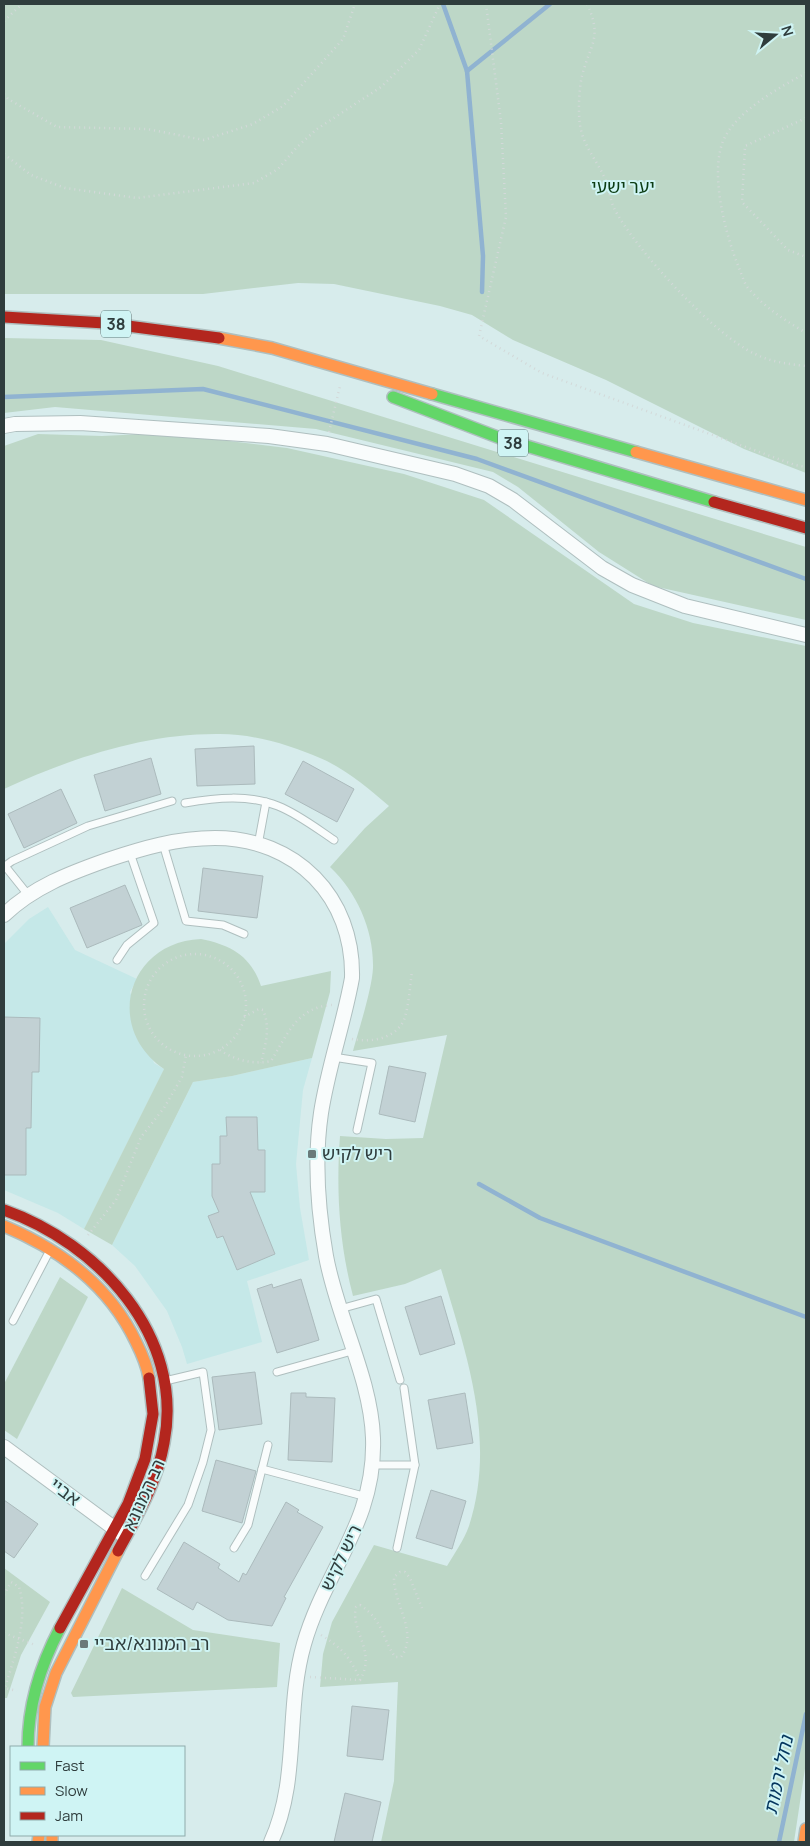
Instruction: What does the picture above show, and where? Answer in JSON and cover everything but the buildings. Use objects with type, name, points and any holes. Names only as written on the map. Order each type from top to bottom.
[{"type":"main road","name":"38","points":[[4,317],[60,318],[227,338],[272,348],[806,500]]},
{"type":"main road","name":"38","points":[[227,338],[375,390],[500,438],[806,528]]},
{"type":"main road","name":"רב המנונא","points":[[4,1210],[51,1230],[77,1247],[104,1269],[131,1302],[151,1338],[164,1381],[167,1425],[160,1464],[154,1481],[50,1650],[34,1693],[28,1723],[28,1746]]},
{"type":"main road","name":"רב המנונא","points":[[4,1226],[51,1248],[79,1268],[116,1305],[139,1345],[146,1364],[152,1414],[147,1457],[121,1533],[56,1673],[46,1706],[43,1746]]},
{"type":"main road","points":[[804,1842],[806,1829]]},
{"type":"street","points":[[4,426],[15,424],[80,423],[111,427],[235,433],[327,444],[455,474],[489,486],[513,500],[602,568],[632,585],[685,606],[806,635]]},
{"type":"street","name":"ריש לקיש","points":[[4,915],[29,896],[59,878],[162,844],[216,838],[258,845],[280,852],[317,879],[340,910],[346,927],[352,958],[352,978],[321,1112],[318,1164],[322,1233],[340,1309],[369,1407],[373,1436],[373,1465],[366,1497],[350,1543],[309,1628],[296,1677],[293,1744],[286,1802],[272,1842]]},
{"type":"street","name":"אביי","points":[[4,1447],[121,1533]]},
{"type":"lane","points":[[185,803],[230,798],[266,802],[292,813],[334,840]]},
{"type":"lane","points":[[29,896],[5,866],[12,861],[88,826],[172,801]]},
{"type":"lane","points":[[258,845],[266,802]]},
{"type":"lane","points":[[162,844],[186,920],[223,925],[244,934]]},
{"type":"lane","points":[[117,960],[127,945],[154,923],[130,853]]},
{"type":"lane","points":[[333,1057],[372,1063],[357,1130]]},
{"type":"lane","points":[[13,1321],[51,1248]]},
{"type":"lane","points":[[340,1309],[376,1299],[400,1380]]},
{"type":"lane","points":[[277,1372],[352,1351]]},
{"type":"lane","points":[[145,1576],[194,1492],[212,1430],[203,1372],[164,1381]]},
{"type":"lane","points":[[397,1548],[415,1465],[404,1388]]},
{"type":"lane","points":[[234,1548],[248,1525],[268,1445]]},
{"type":"lane","points":[[373,1465],[415,1465]]},
{"type":"lane","points":[[262,1469],[366,1497]]},
{"type":"path","points":[[4,21],[22,4]]},
{"type":"path","points":[[4,94],[8,99],[57,127],[147,130],[204,140],[253,124],[282,106],[343,39],[355,4]]},
{"type":"path","points":[[4,154],[31,175],[65,188],[137,198],[254,183],[278,169],[297,147],[317,129],[381,88],[419,50],[440,4]]},
{"type":"path","points":[[486,4],[501,122],[506,217],[480,336],[542,373],[795,465],[806,467]]},
{"type":"path","points":[[588,4],[593,15],[596,37],[582,77],[580,123],[583,141],[606,180],[614,208],[630,234],[685,298],[731,341],[754,354],[778,362],[806,366]]},
{"type":"path","points":[[806,73],[776,90],[739,119],[726,135],[719,152],[720,208],[727,240],[748,288],[770,311],[806,333]]},
{"type":"path","points":[[806,118],[745,146],[742,202],[788,250],[806,257]]},
{"type":"path","points":[[327,444],[342,378]]},
{"type":"path","points":[[201,954],[224,963],[240,982],[245,994],[244,1017],[238,1032],[220,1050],[208,1055],[186,1055],[170,1050],[159,1042],[146,1020],[145,994],[149,982],[165,963],[176,957],[201,954]]},
{"type":"path","points":[[338,1036],[365,1042],[392,1034],[404,1019],[412,971]]},
{"type":"path","points":[[220,1050],[229,1056],[260,1064],[272,1061],[289,1029],[302,1014],[321,1005],[346,1004]]},
{"type":"path","points":[[244,1017],[259,1009],[264,1010],[268,1024],[266,1043],[260,1064]]},
{"type":"path","points":[[77,1247],[116,1200],[141,1137],[164,1108],[182,1077],[186,1055]]},
{"type":"path","points":[[360,1680],[365,1672],[366,1661],[364,1642],[354,1616],[356,1607],[360,1605],[371,1612],[381,1625],[388,1648],[395,1657],[402,1657],[407,1650],[407,1631],[394,1585],[394,1577],[400,1572],[405,1572],[410,1578],[422,1608]]},
{"type":"path","points":[[4,1596],[11,1582],[19,1587],[22,1598],[19,1638],[5,1688],[34,1693]]},
{"type":"path","points":[[309,1628],[339,1646],[351,1660],[360,1680]]},
{"type":"path","points":[[4,1632],[50,1650]]},
{"type":"path","points":[[296,1677],[360,1680]]},
{"type":"shaded area","points":[[48,907],[75,950],[137,979],[130,992],[154,1063],[164,1069],[84,1229],[58,1213],[4,1190],[4,944],[29,919]]},
{"type":"shaded area","points":[[312,1058],[303,1090],[296,1164],[300,1208],[309,1260],[247,1281],[262,1342],[187,1364],[167,1311],[135,1266],[112,1245],[193,1082],[232,1076]]},
{"type":"green space","name":"יער ישעי","points":[[4,4],[806,4],[806,473],[744,449],[606,380],[513,340],[472,315],[440,306],[334,284],[298,283],[203,294],[4,294]]},
{"type":"green space","points":[[4,338],[101,340],[218,366],[806,547],[806,620],[653,586],[599,552],[518,487],[493,472],[316,429],[55,407],[4,413]]},
{"type":"green space","points":[[163,433],[287,448],[404,474],[484,500],[634,604],[693,623],[806,646],[806,1762],[794,1842],[381,1842],[394,1781],[398,1682],[320,1687],[323,1654],[332,1622],[374,1545],[447,1566],[462,1542],[469,1526],[477,1493],[480,1461],[475,1396],[460,1332],[441,1269],[405,1284],[353,1296],[344,1256],[338,1176],[340,1136],[386,1139],[423,1138],[447,1035],[353,1051],[370,987],[373,954],[367,926],[356,900],[340,877],[330,867],[365,828],[389,806],[348,773],[330,762],[272,741],[233,734],[164,738],[109,749],[56,767],[4,789],[4,446],[38,434],[102,436]]},
{"type":"green space","points":[[201,939],[231,949],[246,960],[252,967],[261,986],[331,971],[330,992],[312,1058],[232,1076],[193,1082],[112,1245],[84,1229],[164,1069],[145,1051],[134,1031],[130,1010],[132,989],[141,970],[156,955],[176,944]]},
{"type":"green space","points":[[60,1277],[88,1297],[17,1439],[4,1430],[4,1384]]},
{"type":"green space","points":[[4,1568],[50,1602],[21,1655],[7,1698],[4,1698]]},
{"type":"green space","points":[[122,1588],[193,1630],[280,1643],[277,1687],[73,1697],[71,1693]]},
{"type":"waterway","points":[[443,4],[467,71],[483,256],[482,292]]},
{"type":"waterway","points":[[467,71],[550,4]]},
{"type":"waterway","points":[[4,397],[203,389],[477,459],[806,579]]},
{"type":"waterway","points":[[479,1184],[540,1218],[806,1317]]},
{"type":"waterway","name":"נחל ירמות","points":[[779,1842],[806,1714]]},
{"type":"traffic: fast","points":[[432,394],[636,452]]},
{"type":"traffic: fast","points":[[393,397],[500,438],[714,502]]},
{"type":"traffic: fast","points":[[28,1746],[30,1716],[36,1686],[60,1628]]},
{"type":"traffic: slow","points":[[219,338],[272,348],[432,394]]},
{"type":"traffic: slow","points":[[636,452],[806,500]]},
{"type":"traffic: slow","points":[[4,1226],[45,1246],[64,1258],[97,1287],[112,1303],[125,1322],[142,1355],[149,1378]]},
{"type":"traffic: slow","points":[[43,1746],[45,1707],[56,1673],[118,1551]]},
{"type":"traffic: slow","points":[[804,1842],[806,1829]]},
{"type":"traffic: slow","points":[[38,1842],[39,1836]]},
{"type":"traffic: slow","points":[[52,1836],[52,1842]]},
{"type":"traffic: jam","points":[[4,317],[105,323],[219,338]]},
{"type":"traffic: jam","points":[[714,502],[806,528]]},
{"type":"traffic: jam","points":[[4,1210],[39,1225],[72,1245],[101,1270],[127,1299],[147,1331],[161,1366],[167,1404],[161,1458],[146,1499],[118,1551]]},
{"type":"traffic: jam","points":[[60,1628],[128,1504],[145,1459],[153,1414],[149,1378]]},
{"type":"place","name":"ריש לקיש","points":[[312,1154]]},
{"type":"place","name":"רב המנונא/אביי","points":[[84,1644]]}]
